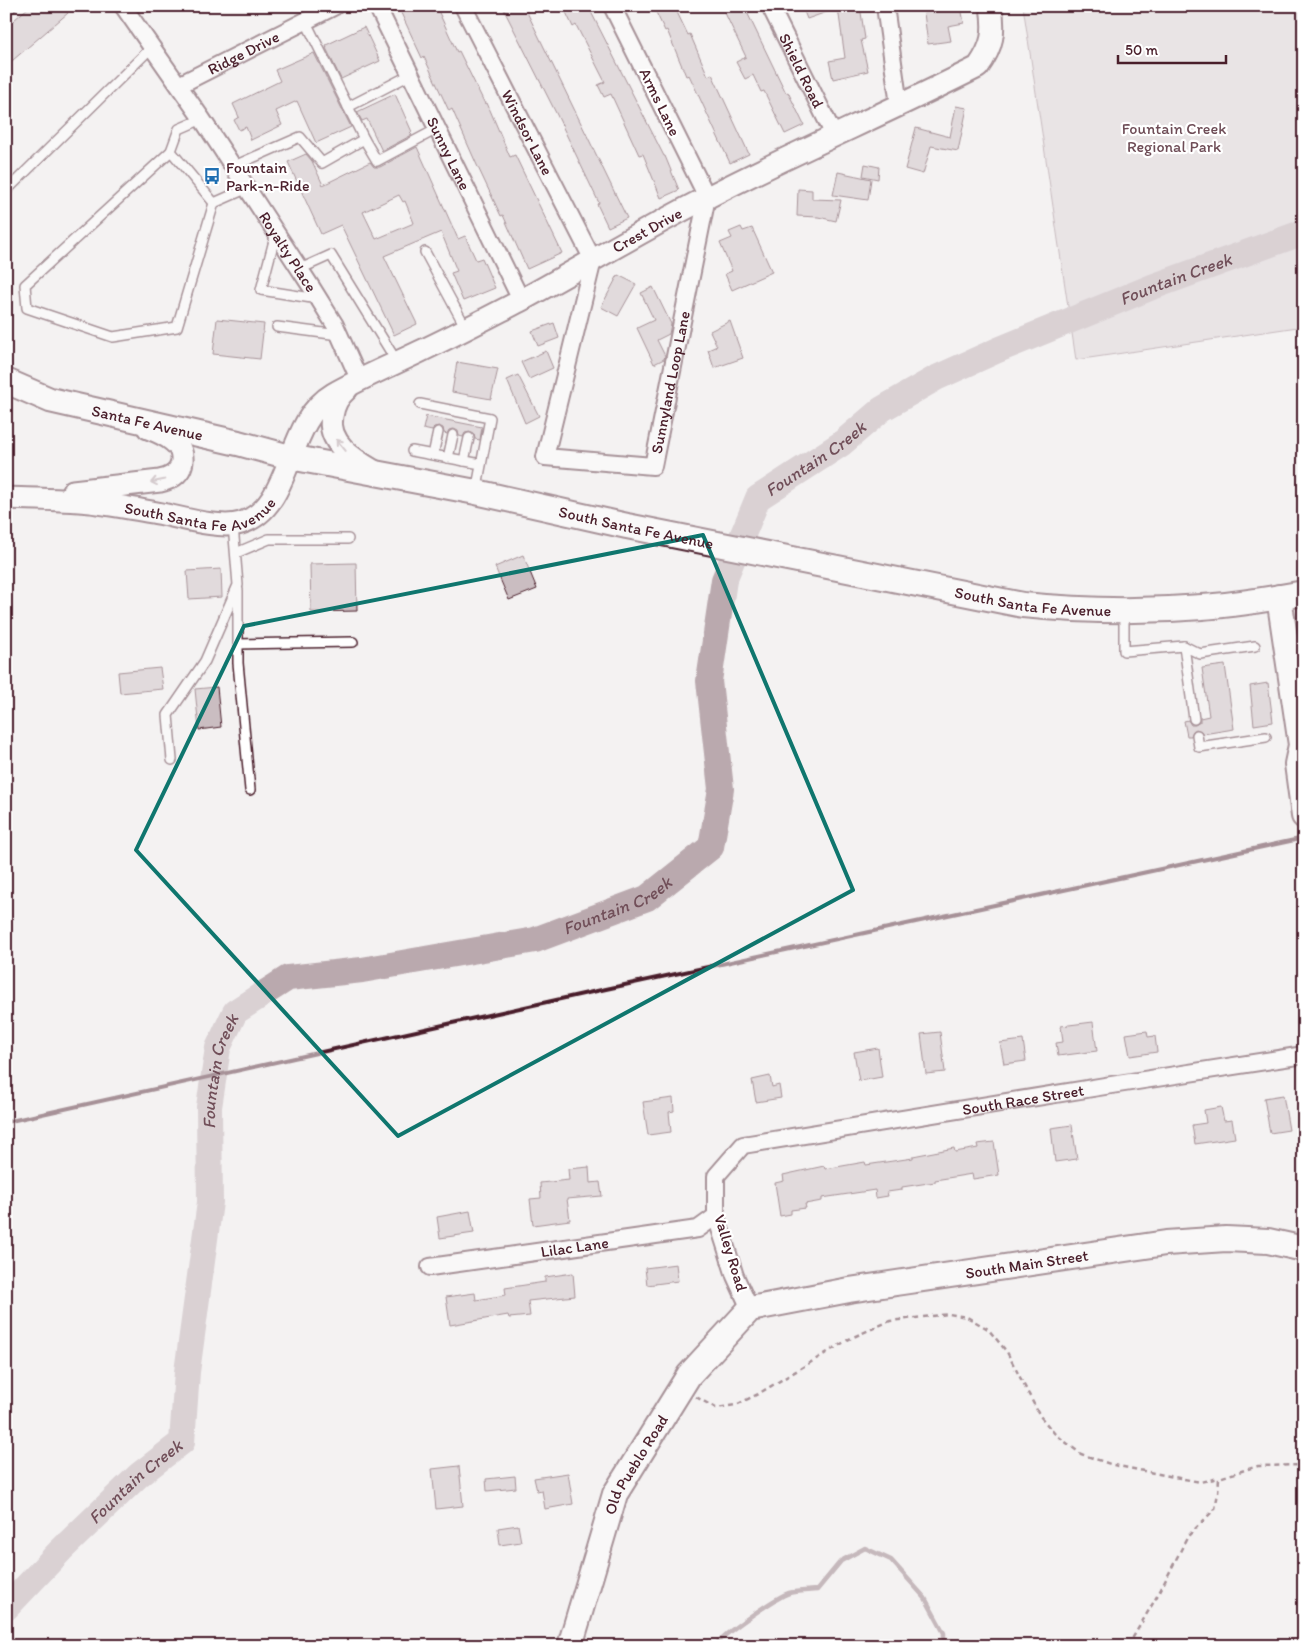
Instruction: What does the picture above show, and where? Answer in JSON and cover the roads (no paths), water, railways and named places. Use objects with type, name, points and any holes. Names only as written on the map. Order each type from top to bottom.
[{"type":"main road","name":"Santa Fe Avenue","points":[[6,381],[50,400],[135,421],[238,443],[290,457]]},
{"type":"main road","name":"South Santa Fe Avenue","points":[[290,457],[476,492],[627,526],[995,600],[1051,608],[1124,610],[1203,608],[1304,593]]},
{"type":"main road","points":[[1279,597],[1302,746],[1297,764],[1304,816]]},
{"type":"main road","name":"South Main Street","points":[[750,1309],[849,1290],[1166,1243],[1226,1239],[1268,1241],[1304,1249]]},
{"type":"main road","name":"Old Pueblo Road","points":[[570,1646],[615,1494],[689,1375],[750,1309]]},
{"type":"street","name":"Royalty Place","points":[[123,6],[234,166],[319,299],[339,335],[359,379]]},
{"type":"street","name":"Ridge Drive","points":[[179,85],[335,6]]},
{"type":"street","name":"Sunny Lane","points":[[376,6],[521,300]]},
{"type":"street","name":"Windsor Lane","points":[[462,6],[593,260]]},
{"type":"street","name":"Arms Lane","points":[[612,6],[707,197]]},
{"type":"street","name":"Shield Road","points":[[770,6],[834,135]]},
{"type":"street","points":[[885,6],[899,106]]},
{"type":"street","name":"Crest Drive","points":[[290,457],[315,408],[331,395],[359,379],[521,300],[707,197],[978,67],[989,52],[993,34],[991,6]]},
{"type":"street","name":"Sunnyland Loop Lane","points":[[593,260],[545,457],[652,466],[707,197]]},
{"type":"street","points":[[359,379],[339,396],[331,420],[332,431],[337,441],[345,450],[359,462],[379,474]]},
{"type":"street","points":[[11,498],[143,484],[171,478],[178,472],[182,464],[183,456],[180,447],[172,439],[135,421]]},
{"type":"street","name":"South Santa Fe Avenue","points":[[11,498],[88,502],[137,508],[217,525],[234,525],[246,522],[270,503],[281,483],[290,457]]},
{"type":"street","name":"South Race Street","points":[[743,1146],[1104,1086],[1304,1056]]},
{"type":"street","name":"Valley Road","points":[[743,1146],[716,1176],[716,1216],[735,1276],[750,1309]]},
{"type":"street","name":"Lilac Lane","points":[[430,1266],[698,1229],[716,1216]]},
{"type":"lane","points":[[6,12],[12,6]]},
{"type":"lane","points":[[306,20],[364,139],[377,161],[437,129]]},
{"type":"lane","points":[[6,191],[152,47]]},
{"type":"lane","points":[[348,107],[410,75]]},
{"type":"lane","points":[[202,120],[179,129],[172,151],[25,285],[27,308],[113,337],[177,327],[214,203],[248,188]]},
{"type":"lane","points":[[234,166],[300,136],[322,163],[364,139]]},
{"type":"lane","points":[[172,151],[214,203]]},
{"type":"lane","points":[[276,232],[261,290],[319,299]]},
{"type":"lane","points":[[425,252],[466,328]]},
{"type":"lane","points":[[300,269],[331,255],[397,362]]},
{"type":"lane","points":[[277,327],[339,335]]},
{"type":"lane","points":[[420,404],[490,418],[476,492]]},
{"type":"lane","points":[[441,419],[443,408]]},
{"type":"lane","points":[[456,422],[458,411]]},
{"type":"lane","points":[[471,425],[473,414]]},
{"type":"lane","points":[[433,454],[438,432]]},
{"type":"lane","points":[[448,458],[453,435]]},
{"type":"lane","points":[[464,461],[469,438]]},
{"type":"lane","points":[[412,451],[481,464]]},
{"type":"lane","points":[[234,525],[238,585],[238,662],[250,790]]},
{"type":"lane","points":[[236,553],[269,539],[348,539]]},
{"type":"lane","points":[[172,760],[168,716],[205,661],[238,585]]},
{"type":"lane","points":[[1124,610],[1124,651],[1184,646],[1200,654],[1255,646]]},
{"type":"lane","points":[[238,644],[353,642]]},
{"type":"lane","points":[[1184,646],[1194,719]]},
{"type":"lane","points":[[1197,735],[1199,747],[1266,736]]},
{"type":"waterway","name":"Fountain Creek","points":[[6,1608],[61,1550],[139,1475],[182,1442],[187,1372],[210,1202],[209,1107],[218,1048],[235,1012],[288,978],[362,970],[535,940],[647,898],[711,847],[721,789],[709,681],[724,580],[758,498],[841,444],[882,409],[936,378],[998,350],[1152,287],[1304,232]]},
{"type":"waterway","points":[[715,1646],[738,1625],[783,1596],[792,1592],[817,1590],[841,1561],[865,1548],[891,1560],[925,1598],[944,1633],[944,1646]]},
{"type":"railway","points":[[6,1122],[583,994],[1304,838]]},
{"type":"place","name":"Fountain Park-n-Ride","points":[[212,176]]},
{"type":"park label","name":"Fountain Creek Regional Park","points":[[1174,137]]}]
